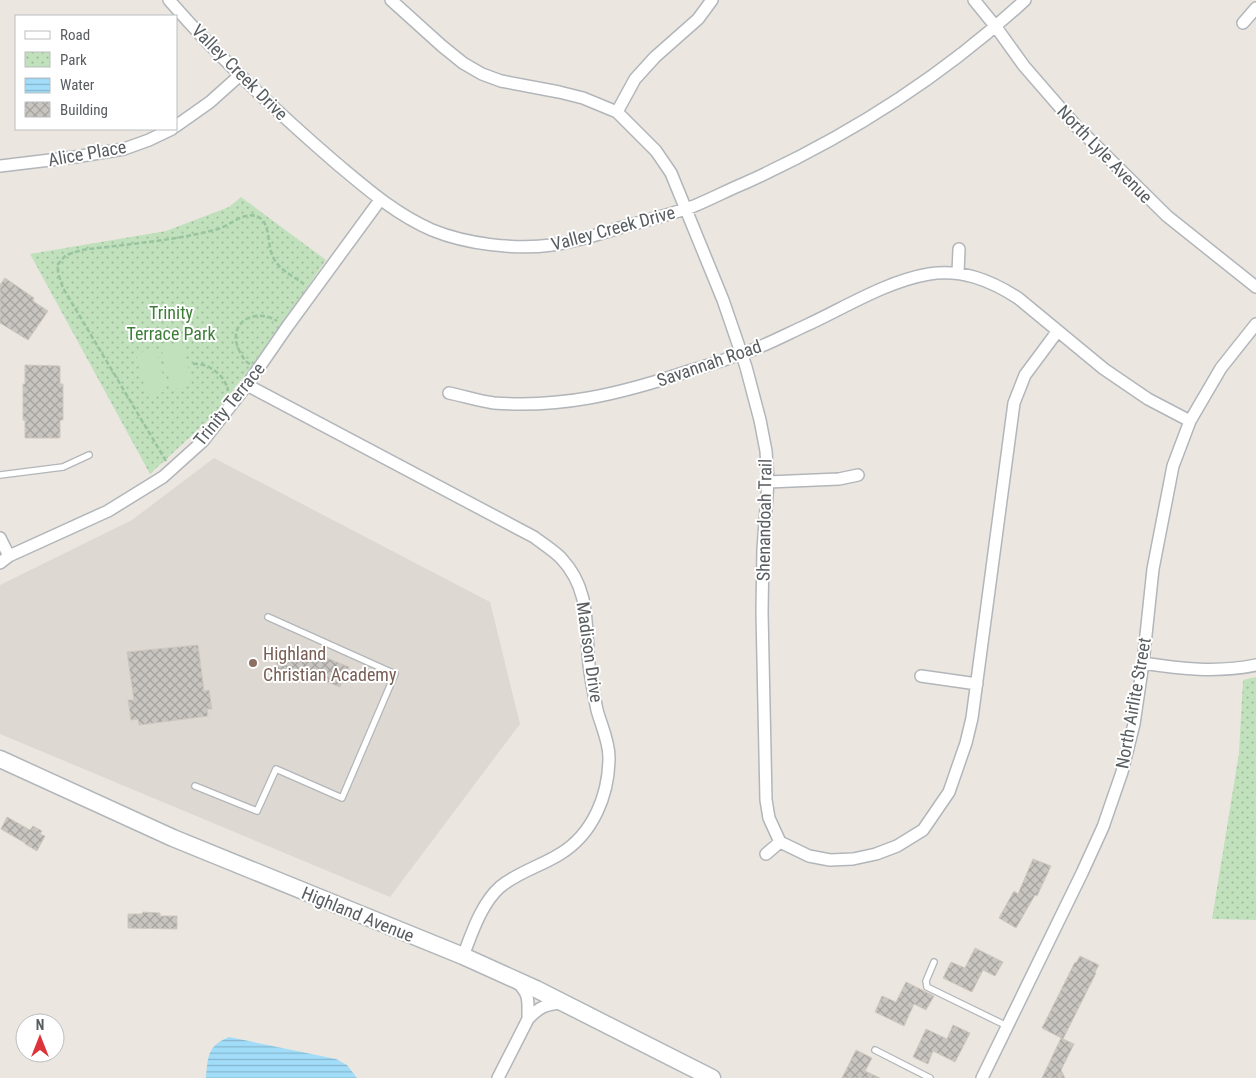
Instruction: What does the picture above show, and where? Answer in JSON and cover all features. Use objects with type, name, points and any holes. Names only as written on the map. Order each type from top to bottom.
[{"type":"main road","name":"Highland Avenue","points":[[0,759],[173,838],[463,956],[563,1003],[712,1078]]},
{"type":"street","name":"Valley Creek Drive","points":[[169,0],[239,76],[323,152],[380,200],[415,222],[435,231],[475,242],[513,246],[552,246],[686,208],[794,161],[906,96],[996,27],[1025,0]]},
{"type":"street","name":"Shenandoah Trail","points":[[391,0],[442,46],[463,63],[482,74],[501,82],[583,98],[617,112],[656,151],[670,172],[723,300],[760,420],[766,451],[768,482],[763,549],[762,612],[764,781],[769,818],[780,842]]},
{"type":"street","points":[[617,112],[635,79],[655,56],[675,41],[698,19],[712,0]]},
{"type":"street","name":"North Lyle Avenue","points":[[974,0],[1024,66],[1077,127],[1112,163],[1167,216],[1256,287]]},
{"type":"street","points":[[1243,24],[1256,8]]},
{"type":"street","points":[[178,125],[210,102],[239,76]]},
{"type":"street","name":"Alice Place","points":[[0,166],[124,149],[170,130]]},
{"type":"street","name":"Trinity Terrace","points":[[5,560],[108,511],[163,477],[202,441],[248,385],[287,327],[380,200]]},
{"type":"street","points":[[958,273],[959,249]]},
{"type":"street","name":"Savannah Road","points":[[449,393],[491,402],[527,404],[563,402],[632,390],[741,354],[891,286],[929,274],[958,273],[974,276],[1018,298],[1104,370],[1148,400],[1190,421]]},
{"type":"street","name":"North Airlite Street","points":[[983,1078],[1103,827],[1122,772],[1134,724],[1143,663],[1153,569],[1173,466],[1190,421],[1221,368],[1256,324]]},
{"type":"street","points":[[766,854],[780,842],[809,856],[830,860],[853,860],[876,854],[897,846],[923,830],[950,792],[972,718],[1014,403],[1025,375],[1057,332]]},
{"type":"street","name":"Madison Drive","points":[[248,385],[534,537],[562,560],[576,580],[583,595],[590,670],[597,709],[608,745],[608,770],[603,798],[599,809],[576,841],[560,854],[510,880],[494,894],[473,928],[463,956]]},
{"type":"street","points":[[768,482],[858,476]]},
{"type":"street","points":[[0,538],[5,560]]},
{"type":"street","points":[[1143,663],[1199,670],[1233,669],[1256,665]]},
{"type":"street","points":[[921,676],[977,684]]},
{"type":"street","points":[[516,980],[528,996],[528,1019]]},
{"type":"street","points":[[498,1078],[528,1019],[536,1011],[548,1004],[563,1003]]},
{"type":"lane","points":[[0,475],[63,467],[89,455]]},
{"type":"lane","points":[[195,786],[257,812],[276,769],[342,798],[395,674],[268,617]]},
{"type":"lane","points":[[934,962],[926,981],[927,987],[1008,1026]]},
{"type":"lane","points":[[876,1050],[930,1078]]},
{"type":"path","points":[[172,468],[162,455],[63,288],[58,273],[58,264],[66,255],[82,250],[197,235],[223,227],[239,218],[252,215],[261,219],[267,229],[272,256],[278,266],[315,290]]},
{"type":"path","points":[[258,368],[244,361],[237,346],[236,333],[240,325],[247,318],[257,315],[268,316],[287,327]]},
{"type":"path","points":[[193,364],[200,363],[207,366],[215,371],[227,385],[230,408]]},
{"type":"shaded area","name":"Highland Christian Academy","points":[[214,458],[490,602],[520,724],[390,897],[0,734],[0,585],[132,520]]},
{"type":"green space","name":"Trinity Terrace Park","points":[[241,197],[326,260],[264,350],[214,415],[150,474],[30,254],[166,231],[229,207]]},
{"type":"green space","points":[[182,342],[192,385],[172,390],[161,347]]},
{"type":"green space","points":[[156,348],[167,391],[147,396],[136,354]]},
{"type":"green space","points":[[1256,677],[1256,920],[1212,919],[1239,753],[1243,680]]},
{"type":"water","points":[[229,1037],[336,1059],[347,1065],[357,1078],[206,1078],[210,1053],[216,1044]]},
{"type":"building","points":[[5,278],[34,298],[33,301],[48,311],[28,340],[0,323],[0,285]]},
{"type":"building","points":[[25,365],[60,366],[60,384],[63,384],[63,420],[60,420],[60,438],[25,438],[23,384],[25,384]]},
{"type":"building","points":[[198,645],[204,691],[209,690],[212,709],[207,709],[208,716],[139,725],[138,719],[131,720],[128,700],[134,700],[127,652]]},
{"type":"building","points":[[277,652],[315,653],[349,667],[340,687],[312,676],[276,675]]},
{"type":"building","points":[[7,817],[30,830],[33,826],[42,831],[40,834],[45,836],[37,851],[1,829]]},
{"type":"building","points":[[1033,859],[1051,866],[1037,896],[1035,895],[1016,928],[999,918],[1014,891],[1018,894]]},
{"type":"building","points":[[143,912],[160,913],[160,916],[177,916],[177,929],[128,928],[128,914],[142,914]]},
{"type":"building","points":[[975,948],[1003,962],[995,976],[983,970],[972,992],[943,978],[951,962],[965,968]]},
{"type":"building","points":[[1080,956],[1099,965],[1063,1039],[1042,1028],[1075,962]]},
{"type":"building","points":[[906,982],[934,996],[926,1010],[914,1004],[904,1026],[875,1012],[882,996],[896,1002]]},
{"type":"building","points":[[953,1025],[970,1033],[955,1062],[933,1051],[928,1064],[913,1057],[926,1029],[947,1039]]},
{"type":"building","points":[[1061,1038],[1074,1044],[1061,1070],[1065,1078],[1042,1078]]},
{"type":"building","points":[[856,1050],[872,1058],[865,1071],[880,1078],[842,1078]]},
{"type":"place","name":"Highland Christian Academy","points":[[253,663]]}]
